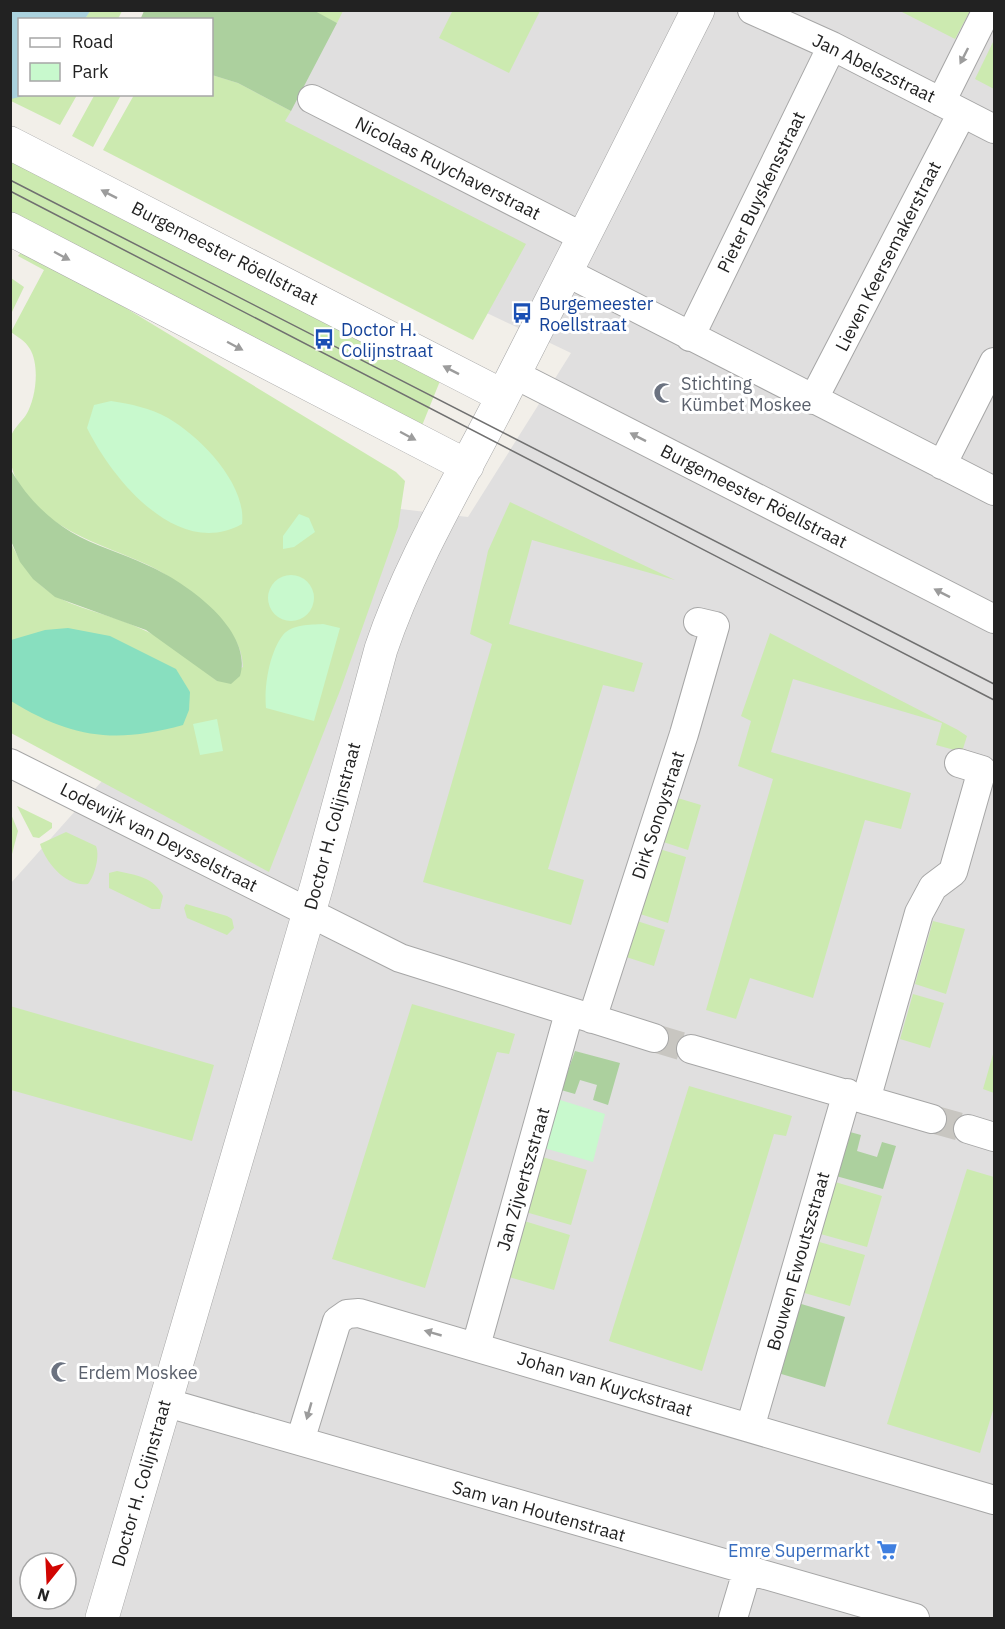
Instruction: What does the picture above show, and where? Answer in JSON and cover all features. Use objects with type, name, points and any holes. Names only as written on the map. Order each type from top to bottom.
[{"type":"street","name":"Doctor H. Colijnstraat","points":[[102,1618],[309,912],[393,611],[410,573],[467,466],[698,10]]},
{"type":"street","name":"Jan Abelszstraat","points":[[752,10],[832,46],[994,129]]},
{"type":"street","name":"Lieven Keersemakerstraat","points":[[813,400],[952,107],[987,10]]},
{"type":"street","name":"Pieter Buyskensstraat","points":[[690,337],[832,46]]},
{"type":"street","name":"Nicolaas Ruychaverstraat","points":[[312,99],[583,237]]},
{"type":"street","name":"Burgemeester Röellstraat","points":[[10,143],[994,619]]},
{"type":"street","points":[[10,229],[467,466]]},
{"type":"street","points":[[566,272],[994,491]]},
{"type":"street","points":[[942,465],[994,362]]},
{"type":"street","name":"Dirk Sonoystraat","points":[[581,1016],[684,734],[715,626],[698,622]]},
{"type":"street","name":"Lodewijk van Deysselstraat","points":[[10,763],[309,912]]},
{"type":"street","points":[[856,1097],[919,913],[933,887],[952,872],[982,770],[959,763]]},
{"type":"street","points":[[309,912],[400,958],[654,1038]]},
{"type":"street","name":"Jan Zijvertszstraat","points":[[476,1346],[581,1016]]},
{"type":"street","points":[[691,1049],[932,1119]]},
{"type":"street","name":"Bouwen Ewoutszstraat","points":[[750,1428],[856,1097]]},
{"type":"street","name":"Johan van Kuyckstraat","points":[[300,1441],[337,1321],[347,1314],[360,1313],[994,1500]]},
{"type":"street","name":"Sam van Houtenstraat","points":[[164,1402],[640,1540],[748,1568],[915,1618]]},
{"type":"street","points":[[734,1618],[748,1568]]},
{"type":"shaded area","points":[[219,11],[994,11],[994,1618],[11,1618],[11,883],[350,503],[468,517],[571,353],[133,145],[209,96],[213,96],[213,21]]},
{"type":"green space","points":[[90,10],[122,10],[118,18],[86,18]]},
{"type":"green space","points":[[313,10],[337,23],[291,111],[238,83],[213,75],[213,18],[141,18],[144,11]]},
{"type":"green space","points":[[453,10],[540,11],[509,73],[439,38]]},
{"type":"green space","points":[[313,11],[343,11],[337,23]]},
{"type":"green space","points":[[900,11],[970,11],[955,39]]},
{"type":"green space","points":[[994,40],[994,89],[975,79]]},
{"type":"green space","points":[[213,75],[238,83],[291,111],[285,121],[526,244],[473,340],[103,150],[133,96],[213,96]]},
{"type":"green space","points":[[76,96],[60,125],[11,101],[10,98]]},
{"type":"green space","points":[[94,96],[120,96],[93,147],[72,136]]},
{"type":"green space","points":[[10,153],[440,381],[417,438],[11,225]]},
{"type":"green space","points":[[25,247],[396,472],[405,481],[398,527],[341,688],[269,872],[11,733],[10,541],[23,564],[37,581],[68,602],[125,622],[156,636],[217,681],[243,667],[238,645],[231,633],[184,588],[148,565],[75,534],[62,526],[36,506],[18,482],[11,465],[11,437],[29,408],[36,373],[30,349],[11,332],[44,270],[18,256]]},
{"type":"green space","points":[[11,278],[24,287],[11,314]]},
{"type":"green space","points":[[111,401],[140,407],[168,418],[194,437],[229,478],[242,509],[242,524],[218,532],[194,531],[171,523],[150,509],[113,470],[87,428],[94,405]]},
{"type":"green space","points":[[11,470],[37,505],[62,526],[89,541],[162,572],[179,582],[213,609],[237,641],[242,658],[240,676],[231,684],[217,681],[146,630],[55,597],[33,579],[20,562],[11,541]]},
{"type":"green space","points":[[510,502],[675,580],[532,540],[509,624],[643,663],[634,692],[603,685],[548,869],[584,880],[571,925],[423,882],[492,644],[470,634],[488,551]]},
{"type":"green space","points":[[299,514],[309,518],[315,532],[294,547],[283,549],[283,536]]},
{"type":"green space","points":[[291,575],[307,582],[314,598],[307,614],[291,621],[275,614],[268,598],[275,582]]},
{"type":"green space","points":[[323,624],[340,628],[314,721],[266,708],[269,670],[278,642],[287,631],[296,627]]},
{"type":"green space","points":[[68,628],[110,636],[176,669],[190,692],[189,710],[183,725],[136,734],[115,736],[94,734],[54,723],[11,701],[11,640],[45,630]]},
{"type":"green space","points":[[770,633],[967,736],[962,752],[936,745],[942,723],[793,679],[771,752],[911,793],[901,829],[865,820],[813,998],[750,978],[736,1019],[706,1010],[773,779],[738,766],[751,721],[741,716]]},
{"type":"green space","points":[[217,719],[223,751],[200,755],[193,724]]},
{"type":"green space","points":[[671,796],[701,805],[688,850],[657,840]]},
{"type":"green space","points":[[17,806],[52,823],[52,828],[39,838],[33,837]]},
{"type":"green space","points":[[11,814],[18,831],[11,858]]},
{"type":"green space","points":[[66,832],[96,846],[96,865],[88,884],[72,882],[65,878],[52,866],[40,844]]},
{"type":"green space","points":[[656,848],[686,857],[668,923],[637,913]]},
{"type":"green space","points":[[117,871],[144,878],[155,885],[163,896],[160,909],[152,909],[109,888],[109,873]]},
{"type":"green space","points":[[186,904],[227,916],[232,919],[234,928],[227,935],[187,918],[184,908]]},
{"type":"green space","points":[[634,920],[665,930],[654,966],[623,956]]},
{"type":"green space","points":[[933,921],[965,929],[946,994],[915,984]]},
{"type":"green space","points":[[913,994],[944,1003],[930,1048],[900,1039]]},
{"type":"green space","points":[[412,1004],[515,1034],[509,1054],[497,1052],[425,1288],[332,1259]]},
{"type":"green space","points":[[10,1006],[214,1065],[192,1141],[11,1090]]},
{"type":"green space","points":[[575,1051],[620,1063],[608,1105],[593,1100],[597,1085],[580,1080],[575,1094],[561,1090]]},
{"type":"green space","points":[[994,1051],[994,1093],[983,1089]]},
{"type":"green space","points":[[689,1086],[792,1116],[786,1136],[774,1134],[702,1371],[609,1341]]},
{"type":"green space","points":[[557,1099],[605,1114],[593,1162],[544,1148]]},
{"type":"green space","points":[[850,1132],[861,1135],[857,1151],[877,1157],[882,1142],[896,1146],[883,1189],[836,1176]]},
{"type":"green space","points":[[539,1156],[587,1170],[571,1225],[522,1211]]},
{"type":"green space","points":[[967,1169],[994,1177],[994,1407],[980,1453],[887,1424]]},
{"type":"green space","points":[[832,1181],[882,1196],[867,1247],[817,1233]]},
{"type":"green space","points":[[521,1220],[570,1235],[554,1290],[505,1276]]},
{"type":"green space","points":[[816,1241],[865,1255],[850,1306],[801,1292]]},
{"type":"green space","points":[[798,1303],[845,1317],[825,1387],[778,1373]]},
{"type":"water","points":[[10,11],[90,11],[86,18],[18,18],[18,96],[24,96],[11,99]]},
{"type":"tunnel","points":[[654,1038],[691,1049]]},
{"type":"tunnel","points":[[932,1119],[968,1129]]},
{"type":"tram line","points":[[10,180],[994,684]]},
{"type":"tram line","points":[[10,191],[994,700]]},
{"type":"place","name":"Burgemeester Roellstraat","points":[[522,313]]},
{"type":"place","name":"Doctor H. Colijnstraat","points":[[324,339]]},
{"type":"place","name":"Stichting Kümbet Moskee","points":[[664,393]]},
{"type":"place","name":"Erdem Moskee","points":[[61,1372]]},
{"type":"place","name":"Emre Supermarkt","points":[[887,1550]]}]
